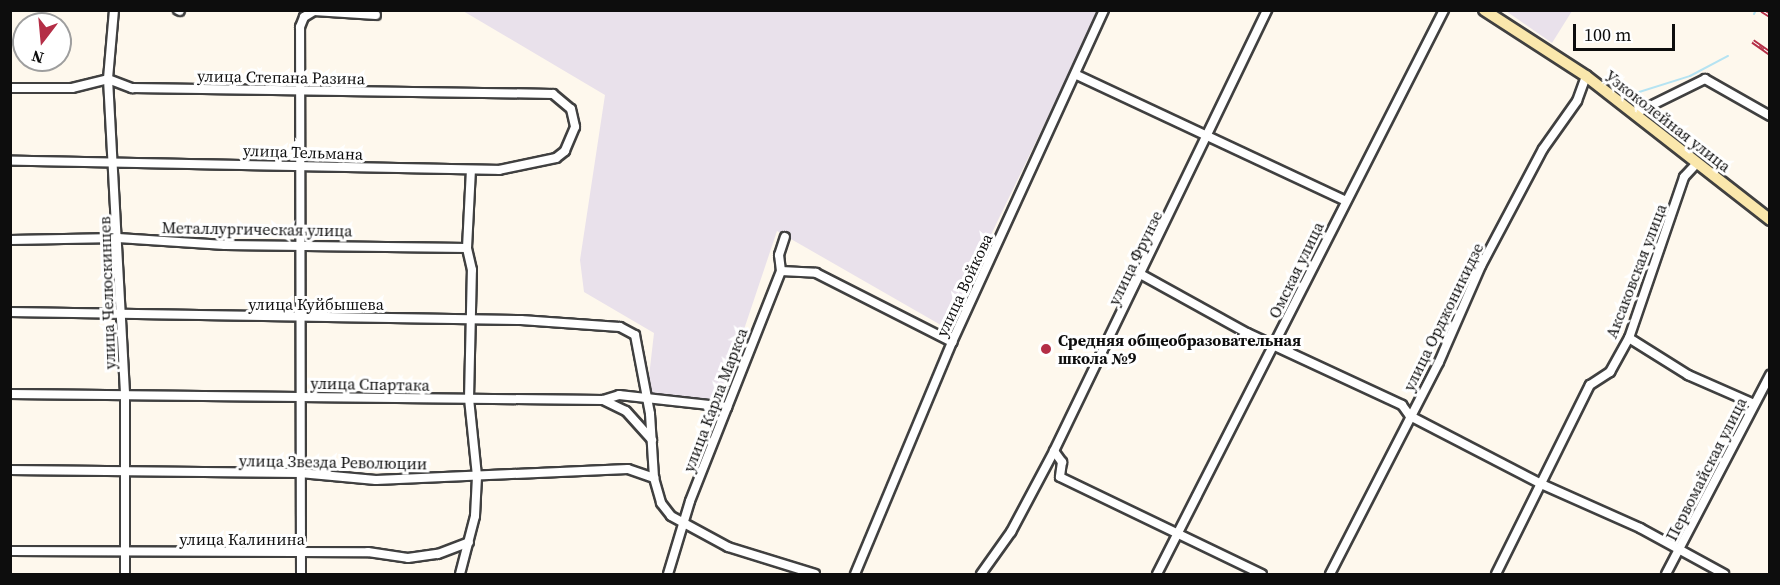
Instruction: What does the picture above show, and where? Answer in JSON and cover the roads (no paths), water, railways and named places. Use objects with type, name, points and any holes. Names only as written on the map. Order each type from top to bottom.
[{"type":"street","name":"улица Челюскинцев","points":[[114,10],[108,79],[115,160],[125,393],[124,574]]},
{"type":"street","name":"улица Войкова","points":[[855,574],[952,342],[1077,75],[1104,10]]},
{"type":"street","name":"улица Фрунзе","points":[[981,574],[1011,531],[1054,451],[1142,275],[1268,10]]},
{"type":"street","name":"Омская улица","points":[[1157,574],[1444,10]]},
{"type":"street","name":"Узкоколейная улица","points":[[1484,10],[1586,76],[1770,220]]},
{"type":"street","points":[[301,574],[298,397],[302,243],[298,91],[304,17],[314,11],[376,15]]},
{"type":"street","points":[[1077,75],[1346,201]]},
{"type":"street","name":"улица Орджоникидзе","points":[[1330,574],[1410,416],[1481,266],[1543,149],[1577,101],[1586,76]]},
{"type":"street","points":[[10,88],[72,88],[108,79]]},
{"type":"street","name":"улица Степана Разина","points":[[108,79],[132,88],[553,94],[571,110],[575,127]]},
{"type":"street","points":[[1636,113],[1705,79],[1770,116]]},
{"type":"street","name":"улица Тельмана","points":[[10,161],[115,160],[301,168],[471,170],[523,168],[556,158],[565,151],[575,127]]},
{"type":"street","name":"Аксаковская улица","points":[[1496,574],[1539,483],[1590,385],[1610,372],[1629,338],[1684,177],[1697,163]]},
{"type":"street","points":[[460,574],[469,542],[477,476],[469,399],[472,270],[466,248],[471,170]]},
{"type":"street","name":"улица Карла Маркса","points":[[668,574],[727,407],[781,271],[779,255],[785,237]]},
{"type":"street","name":"Металлургическая улица","points":[[10,240],[118,238],[225,245],[302,243],[466,248]]},
{"type":"street","points":[[781,271],[816,273],[952,342]]},
{"type":"street","points":[[1142,275],[1275,344],[1334,371],[1372,394],[1402,405],[1410,416],[1539,483],[1679,548],[1724,574]]},
{"type":"street","name":"улица Куйбышева","points":[[10,312],[472,319],[620,327],[635,335],[646,398]]},
{"type":"street","points":[[1629,338],[1688,375],[1754,404]]},
{"type":"street","name":"Первомайская улица","points":[[1666,574],[1770,375]]},
{"type":"street","name":"улица Спартака","points":[[10,394],[125,393],[603,400],[619,395],[727,407]]},
{"type":"street","points":[[646,398],[654,478],[661,503],[685,525],[760,560],[815,574]]},
{"type":"street","points":[[603,400],[626,411],[652,440]]},
{"type":"street","points":[[1054,451],[1062,462],[1060,477],[1177,537],[1262,574]]},
{"type":"street","name":"улица Звезда Революции","points":[[10,470],[300,473],[376,480],[628,469],[654,478]]},
{"type":"street","name":"улица Калинина","points":[[10,551],[299,554],[368,552],[408,558],[438,554],[469,542]]},
{"type":"waterway","points":[[1754,14],[1756,10]]},
{"type":"waterway","points":[[1636,93],[1690,76],[1728,56]]},
{"type":"railway","points":[[1762,10],[1770,15]]},
{"type":"railway","points":[[1753,41],[1770,53]]},
{"type":"place","name":"Средняя общеобразовательная школа №9","points":[[1046,349]]}]
